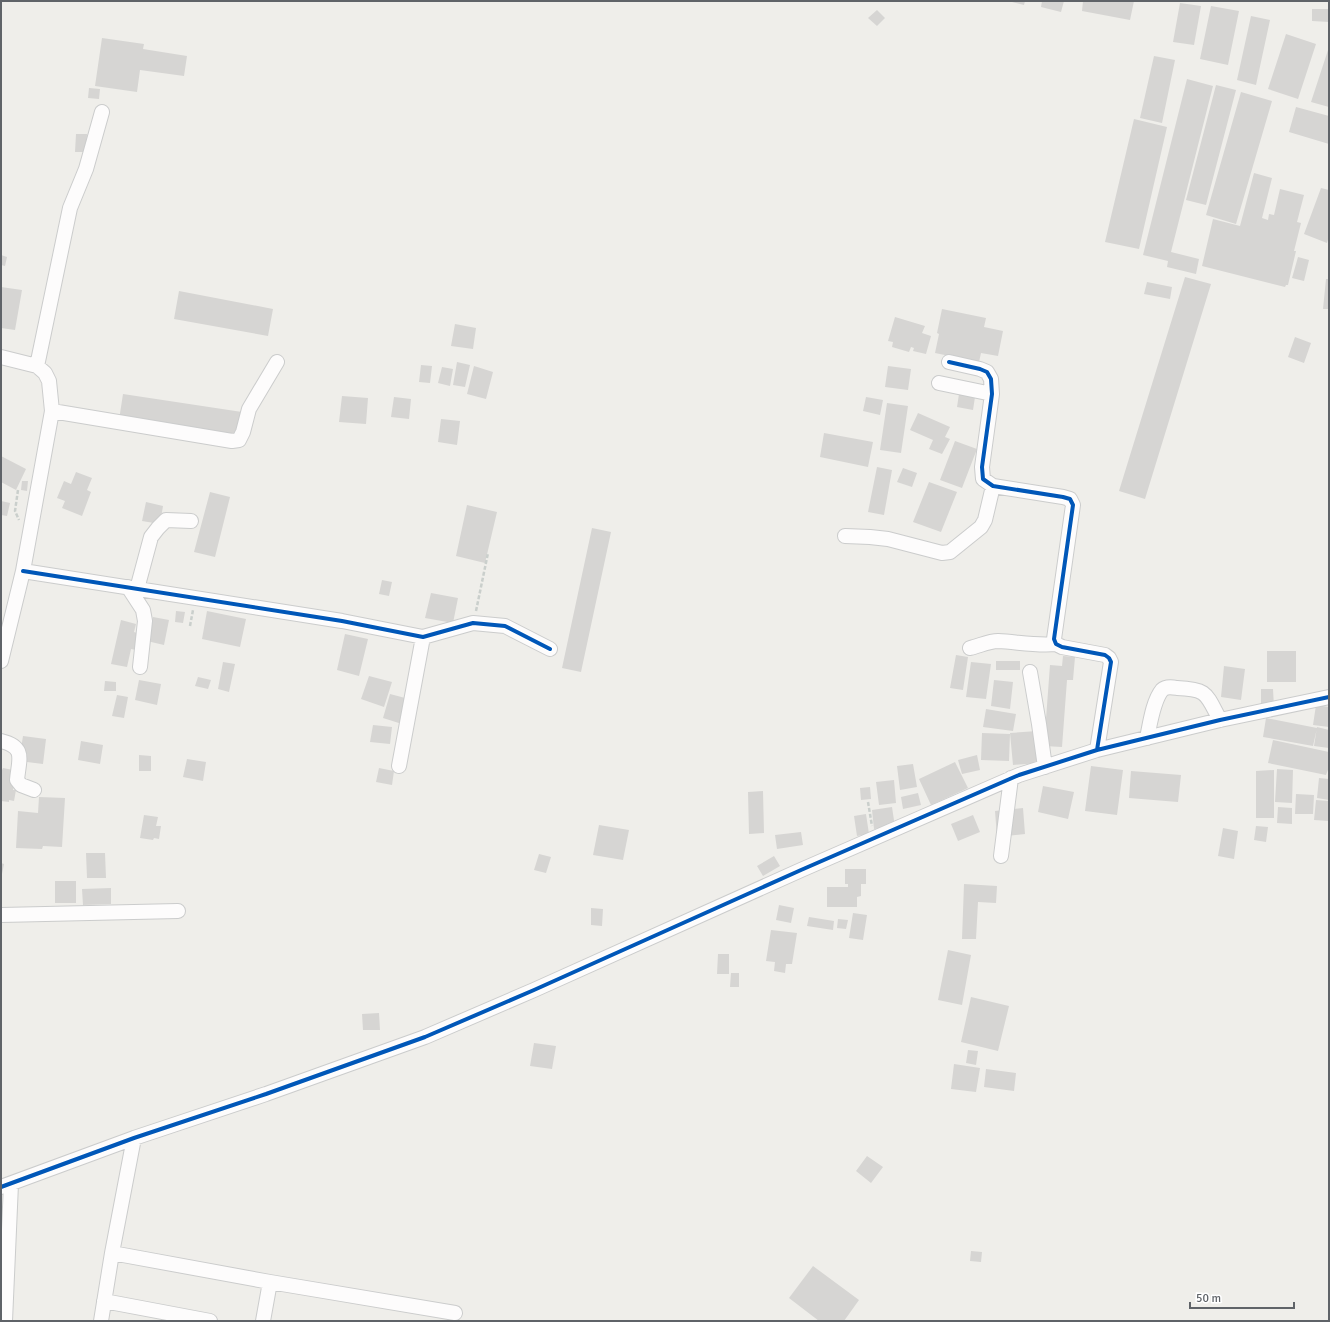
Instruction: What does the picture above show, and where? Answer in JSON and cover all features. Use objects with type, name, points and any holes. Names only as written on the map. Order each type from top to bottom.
[{"type":"street","points":[[37,366],[70,208],[86,169],[102,112]]},
{"type":"street","points":[[1,357],[37,366],[45,373],[50,381],[52,410],[23,571],[4,639],[1,660]]},
{"type":"street","points":[[52,410],[232,441],[239,440],[243,432],[249,409],[277,362]]},
{"type":"street","points":[[949,362],[980,369],[987,372],[991,379],[992,394],[982,467],[983,479],[993,486],[1070,499],[1073,505],[1054,639],[1056,644]]},
{"type":"street","points":[[939,383],[992,394]]},
{"type":"street","points":[[845,536],[888,539],[942,553],[950,552],[981,527],[993,486]]},
{"type":"street","points":[[140,667],[145,620],[143,610],[132,588],[151,537],[158,528],[166,520],[191,521]]},
{"type":"street","points":[[23,571],[342,621],[423,636],[473,623],[505,626],[550,649]]},
{"type":"street","points":[[399,766],[423,636]]},
{"type":"street","points":[[970,648],[998,641],[1033,645],[1056,644],[1062,647],[1105,655],[1110,658],[1112,662],[1097,750]]},
{"type":"street","points":[[1030,672],[1045,767]]},
{"type":"street","points":[[1147,738],[1153,711],[1158,698],[1163,689],[1167,687],[1193,688],[1202,691],[1208,697],[1220,720]]},
{"type":"street","points":[[5,1321],[6,1185],[134,1138],[425,1037],[1012,778],[1097,750],[1220,720],[1329,697]]},
{"type":"street","points":[[1,741],[15,746],[20,753],[17,780],[21,785],[34,790]]},
{"type":"street","points":[[1001,856],[1012,778]]},
{"type":"street","points":[[1,915],[178,911]]},
{"type":"street","points":[[101,1321],[112,1253],[134,1138]]},
{"type":"street","points":[[112,1253],[270,1282],[455,1313]]},
{"type":"street","points":[[263,1321],[270,1282]]},
{"type":"street","points":[[104,1301],[210,1321]]},
{"type":"path","points":[[473,623],[488,553]]},
{"type":"path","points":[[868,802],[874,838]]},
{"type":"building","points":[[1008,1],[1025,1],[1024,5]]},
{"type":"building","points":[[1042,1],[1064,1],[1061,12],[1041,7]]},
{"type":"building","points":[[1083,1],[1134,1],[1130,20],[1082,11]]},
{"type":"building","points":[[1180,3],[1201,6],[1194,45],[1173,42]]},
{"type":"building","points":[[1211,6],[1239,11],[1228,65],[1200,59]]},
{"type":"building","points":[[1312,9],[1329,9],[1329,22],[1312,21]]},
{"type":"building","points":[[877,10],[885,18],[877,26],[868,18]]},
{"type":"building","points":[[1251,16],[1270,20],[1256,85],[1237,80]]},
{"type":"building","points":[[1286,34],[1316,44],[1298,99],[1268,89]]},
{"type":"building","points":[[102,38],[144,44],[143,49],[187,56],[184,76],[140,70],[137,92],[95,86]]},
{"type":"building","points":[[1329,47],[1329,107],[1311,102]]},
{"type":"building","points":[[1154,56],[1175,60],[1162,123],[1140,118]]},
{"type":"building","points":[[1187,79],[1213,86],[1171,252],[1199,259],[1196,274],[1167,267],[1168,261],[1143,255]]},
{"type":"building","points":[[1216,85],[1236,90],[1206,205],[1186,200]]},
{"type":"building","points":[[89,88],[100,89],[99,99],[88,98]]},
{"type":"building","points":[[1241,92],[1272,101],[1236,224],[1206,215]]},
{"type":"building","points":[[1296,107],[1329,116],[1329,144],[1289,132]]},
{"type":"building","points":[[1134,119],[1167,127],[1139,249],[1105,242]]},
{"type":"building","points":[[76,134],[87,134],[86,152],[75,152]]},
{"type":"building","points":[[1254,173],[1272,178],[1262,218],[1268,220],[1269,214],[1274,215],[1280,189],[1304,195],[1297,222],[1301,223],[1294,251],[1296,251],[1288,285],[1285,287],[1202,266],[1213,219],[1240,226]]},
{"type":"building","points":[[1321,188],[1329,190],[1329,236],[1327,243],[1304,234]]},
{"type":"building","points":[[1,255],[7,257],[5,266],[1,265]]},
{"type":"building","points":[[1298,257],[1309,260],[1304,281],[1292,278]]},
{"type":"building","points":[[1185,277],[1211,284],[1145,499],[1119,491]]},
{"type":"building","points":[[1326,279],[1329,279],[1329,309],[1323,309]]},
{"type":"building","points":[[1147,282],[1172,287],[1170,299],[1144,294]]},
{"type":"building","points":[[1,287],[22,290],[15,330],[1,328]]},
{"type":"building","points":[[179,291],[273,309],[268,336],[174,319]]},
{"type":"building","points":[[942,309],[986,318],[984,327],[1003,331],[998,356],[981,353],[979,362],[935,353]]},
{"type":"building","points":[[895,317],[925,326],[922,333],[931,336],[926,354],[913,351],[914,348],[911,347],[909,352],[892,347],[893,342],[888,341]]},
{"type":"building","points":[[455,324],[476,328],[473,349],[451,346]]},
{"type":"building","points":[[1295,337],[1311,343],[1304,363],[1288,357]]},
{"type":"building","points":[[457,362],[470,365],[465,387],[453,385]]},
{"type":"building","points":[[421,365],[432,366],[430,383],[419,382]]},
{"type":"building","points":[[474,366],[493,372],[486,399],[467,394]]},
{"type":"building","points":[[888,366],[911,369],[908,390],[885,387]]},
{"type":"building","points":[[442,367],[453,369],[450,386],[438,383]]},
{"type":"building","points":[[123,394],[242,412],[238,438],[119,420]]},
{"type":"building","points":[[959,394],[975,397],[973,410],[957,407]]},
{"type":"building","points":[[342,396],[368,398],[366,424],[339,422]]},
{"type":"building","points":[[394,397],[411,399],[409,419],[391,417]]},
{"type":"building","points":[[866,397],[883,400],[880,415],[863,411]]},
{"type":"building","points":[[887,403],[908,406],[901,453],[880,450]]},
{"type":"building","points":[[918,413],[950,427],[945,437],[950,439],[942,454],[929,449],[933,440],[910,430]]},
{"type":"building","points":[[441,419],[460,421],[457,445],[438,442]]},
{"type":"building","points":[[824,433],[873,442],[868,467],[820,457]]},
{"type":"building","points":[[955,441],[977,449],[962,488],[940,480]]},
{"type":"building","points":[[1,456],[26,469],[16,490],[1,482]]},
{"type":"building","points":[[877,467],[892,470],[884,515],[868,512]]},
{"type":"building","points":[[903,468],[917,473],[912,487],[897,482]]},
{"type":"building","points":[[76,472],[92,478],[87,490],[91,492],[82,516],[62,508],[65,501],[57,498],[64,481],[71,484]]},
{"type":"building","points":[[22,481],[28,481],[27,491],[21,490]]},
{"type":"building","points":[[929,482],[957,492],[941,532],[913,522]]},
{"type":"building","points":[[210,492],[230,497],[215,557],[194,552]]},
{"type":"building","points":[[1,501],[10,503],[7,516],[1,515]]},
{"type":"building","points":[[146,502],[163,506],[160,524],[142,521]]},
{"type":"building","points":[[467,505],[497,512],[485,563],[456,556]]},
{"type":"building","points":[[592,528],[611,532],[581,672],[562,668]]},
{"type":"building","points":[[382,580],[392,582],[389,596],[379,594]]},
{"type":"building","points":[[431,593],[458,598],[453,623],[425,618]]},
{"type":"building","points":[[176,611],[185,612],[183,623],[175,622]]},
{"type":"building","points":[[207,611],[246,619],[240,647],[202,639]]},
{"type":"building","points":[[153,617],[169,620],[164,645],[147,641]]},
{"type":"building","points":[[121,620],[136,624],[134,632],[140,634],[136,650],[131,649],[127,667],[111,664]]},
{"type":"building","points":[[345,634],[368,639],[359,676],[337,670]]},
{"type":"building","points":[[1267,651],[1296,651],[1296,682],[1267,682]]},
{"type":"building","points":[[956,655],[968,657],[963,690],[950,688]]},
{"type":"building","points":[[1063,656],[1075,657],[1073,680],[1067,680],[1062,747],[1044,746],[1050,665],[1062,666]]},
{"type":"building","points":[[996,661],[1020,661],[1020,670],[996,670]]},
{"type":"building","points":[[223,662],[235,664],[229,692],[218,689]]},
{"type":"building","points":[[971,662],[991,664],[986,699],[966,697]]},
{"type":"building","points":[[1224,666],[1245,669],[1241,700],[1221,697]]},
{"type":"building","points":[[369,676],[392,682],[384,707],[361,699]]},
{"type":"building","points":[[198,677],[211,680],[208,689],[195,686]]},
{"type":"building","points":[[139,680],[161,684],[157,705],[135,700]]},
{"type":"building","points":[[994,680],[1013,682],[1010,709],[991,706]]},
{"type":"building","points":[[105,681],[116,682],[116,691],[104,691]]},
{"type":"building","points":[[1261,689],[1273,689],[1274,707],[1261,708]]},
{"type":"building","points":[[390,694],[409,699],[402,724],[383,718]]},
{"type":"building","points":[[117,695],[128,697],[124,718],[112,716]]},
{"type":"building","points":[[1316,705],[1329,707],[1329,727],[1313,725]]},
{"type":"building","points":[[986,709],[1016,714],[1013,731],[983,727]]},
{"type":"building","points":[[1266,718],[1317,728],[1313,746],[1263,737]]},
{"type":"building","points":[[373,725],[392,727],[390,744],[370,742]]},
{"type":"building","points":[[1317,727],[1329,730],[1329,748],[1314,746]]},
{"type":"building","points":[[1037,731],[1039,763],[1013,765],[1010,733]]},
{"type":"building","points":[[982,733],[1010,734],[1009,761],[981,760]]},
{"type":"building","points":[[23,736],[46,739],[43,764],[19,761]]},
{"type":"building","points":[[1273,740],[1329,752],[1329,767],[1326,775],[1268,763]]},
{"type":"building","points":[[81,741],[103,745],[100,764],[78,760]]},
{"type":"building","points":[[139,755],[151,756],[151,771],[139,771]]},
{"type":"building","points":[[977,755],[980,770],[962,774],[958,760]]},
{"type":"building","points":[[187,759],[206,762],[203,781],[183,777]]},
{"type":"building","points":[[955,762],[968,788],[931,805],[919,779]]},
{"type":"building","points":[[913,764],[917,787],[900,790],[897,766]]},
{"type":"building","points":[[1091,766],[1123,770],[1117,815],[1085,811]]},
{"type":"building","points":[[3,768],[13,770],[15,778],[13,790],[16,790],[14,801],[1,801],[1,772]]},
{"type":"building","points":[[379,768],[394,771],[392,785],[376,782]]},
{"type":"building","points":[[1277,769],[1293,770],[1292,803],[1275,802]]},
{"type":"building","points":[[1274,770],[1274,818],[1256,818],[1256,771]]},
{"type":"building","points":[[1131,771],[1181,775],[1178,802],[1129,798]]},
{"type":"building","points":[[1319,778],[1329,779],[1329,800],[1317,798]]},
{"type":"building","points":[[894,780],[896,803],[879,805],[876,782]]},
{"type":"building","points":[[1043,786],[1074,792],[1068,819],[1038,812]]},
{"type":"building","points":[[870,787],[871,799],[861,800],[860,788]]},
{"type":"building","points":[[763,791],[764,833],[749,834],[748,792]]},
{"type":"building","points":[[918,793],[921,805],[903,809],[901,797]]},
{"type":"building","points":[[1296,794],[1314,795],[1313,814],[1295,814]]},
{"type":"building","points":[[39,797],[65,798],[62,847],[43,846],[42,849],[16,848],[18,811],[38,813]]},
{"type":"building","points":[[1316,800],[1329,801],[1329,821],[1314,820]]},
{"type":"building","points":[[892,807],[895,827],[874,829],[872,810]]},
{"type":"building","points":[[1278,807],[1292,808],[1292,824],[1277,823]]},
{"type":"building","points":[[1023,808],[1025,834],[997,837],[995,811]]},
{"type":"building","points":[[866,814],[869,834],[857,836],[854,816]]},
{"type":"building","points":[[144,815],[158,817],[156,826],[161,826],[159,839],[154,838],[153,840],[140,838]]},
{"type":"building","points":[[973,815],[980,832],[958,841],[951,824]]},
{"type":"building","points":[[599,825],[629,830],[623,860],[593,855]]},
{"type":"building","points":[[1256,826],[1268,827],[1266,842],[1254,840]]},
{"type":"building","points":[[1223,828],[1238,831],[1234,859],[1218,856]]},
{"type":"building","points":[[801,832],[803,845],[777,849],[775,835]]},
{"type":"building","points":[[86,853],[105,853],[106,878],[87,878]]},
{"type":"building","points":[[539,854],[551,857],[546,873],[534,870]]},
{"type":"building","points":[[774,856],[780,866],[763,876],[757,866]]},
{"type":"building","points":[[1,863],[4,864],[2,874],[1,874]]},
{"type":"building","points":[[845,869],[866,869],[866,884],[861,884],[861,896],[857,897],[857,907],[827,907],[827,887],[848,887],[848,884],[845,884]]},
{"type":"building","points":[[55,881],[76,881],[76,903],[55,903]]},
{"type":"building","points":[[964,884],[997,886],[996,903],[978,902],[976,939],[962,939]]},
{"type":"building","points":[[111,888],[111,904],[83,905],[82,889]]},
{"type":"building","points":[[779,905],[794,908],[791,923],[776,920]]},
{"type":"building","points":[[591,908],[603,909],[602,926],[591,925]]},
{"type":"building","points":[[853,913],[867,915],[863,940],[849,938]]},
{"type":"building","points":[[809,917],[834,921],[833,930],[807,926]]},
{"type":"building","points":[[838,919],[848,920],[846,929],[837,928]]},
{"type":"building","points":[[771,930],[797,933],[792,964],[786,964],[785,973],[774,971],[775,962],[766,961]]},
{"type":"building","points":[[948,950],[971,955],[962,1005],[938,1000]]},
{"type":"building","points":[[718,954],[729,954],[729,974],[717,974]]},
{"type":"building","points":[[731,973],[739,973],[739,987],[730,987]]},
{"type":"building","points":[[971,997],[1009,1006],[998,1051],[961,1042]]},
{"type":"building","points":[[379,1013],[380,1030],[363,1030],[362,1014]]},
{"type":"building","points":[[534,1043],[556,1046],[552,1069],[530,1066]]},
{"type":"building","points":[[968,1050],[978,1051],[976,1065],[966,1063]]},
{"type":"building","points":[[954,1064],[980,1068],[976,1092],[951,1089]]},
{"type":"building","points":[[986,1069],[1016,1073],[1014,1091],[984,1087]]},
{"type":"building","points":[[867,1156],[883,1167],[871,1183],[856,1171]]},
{"type":"building","points":[[971,1251],[982,1252],[981,1262],[970,1261]]},
{"type":"building","points":[[813,1266],[859,1300],[844,1321],[819,1321],[789,1298]]},
{"type":"cycle path","points":[[949,362],[980,369],[987,372],[991,379],[992,394],[982,467],[983,479],[993,486],[1070,499],[1073,505],[1054,639],[1056,644],[1062,647],[1105,655],[1111,662],[1097,750]]},
{"type":"cycle path","points":[[23,571],[342,621],[423,637],[473,623],[505,626],[550,649]]},
{"type":"cycle path","points":[[1,1187],[134,1138],[266,1094],[425,1037],[1019,775],[1097,750],[1220,720],[1329,697]]}]
